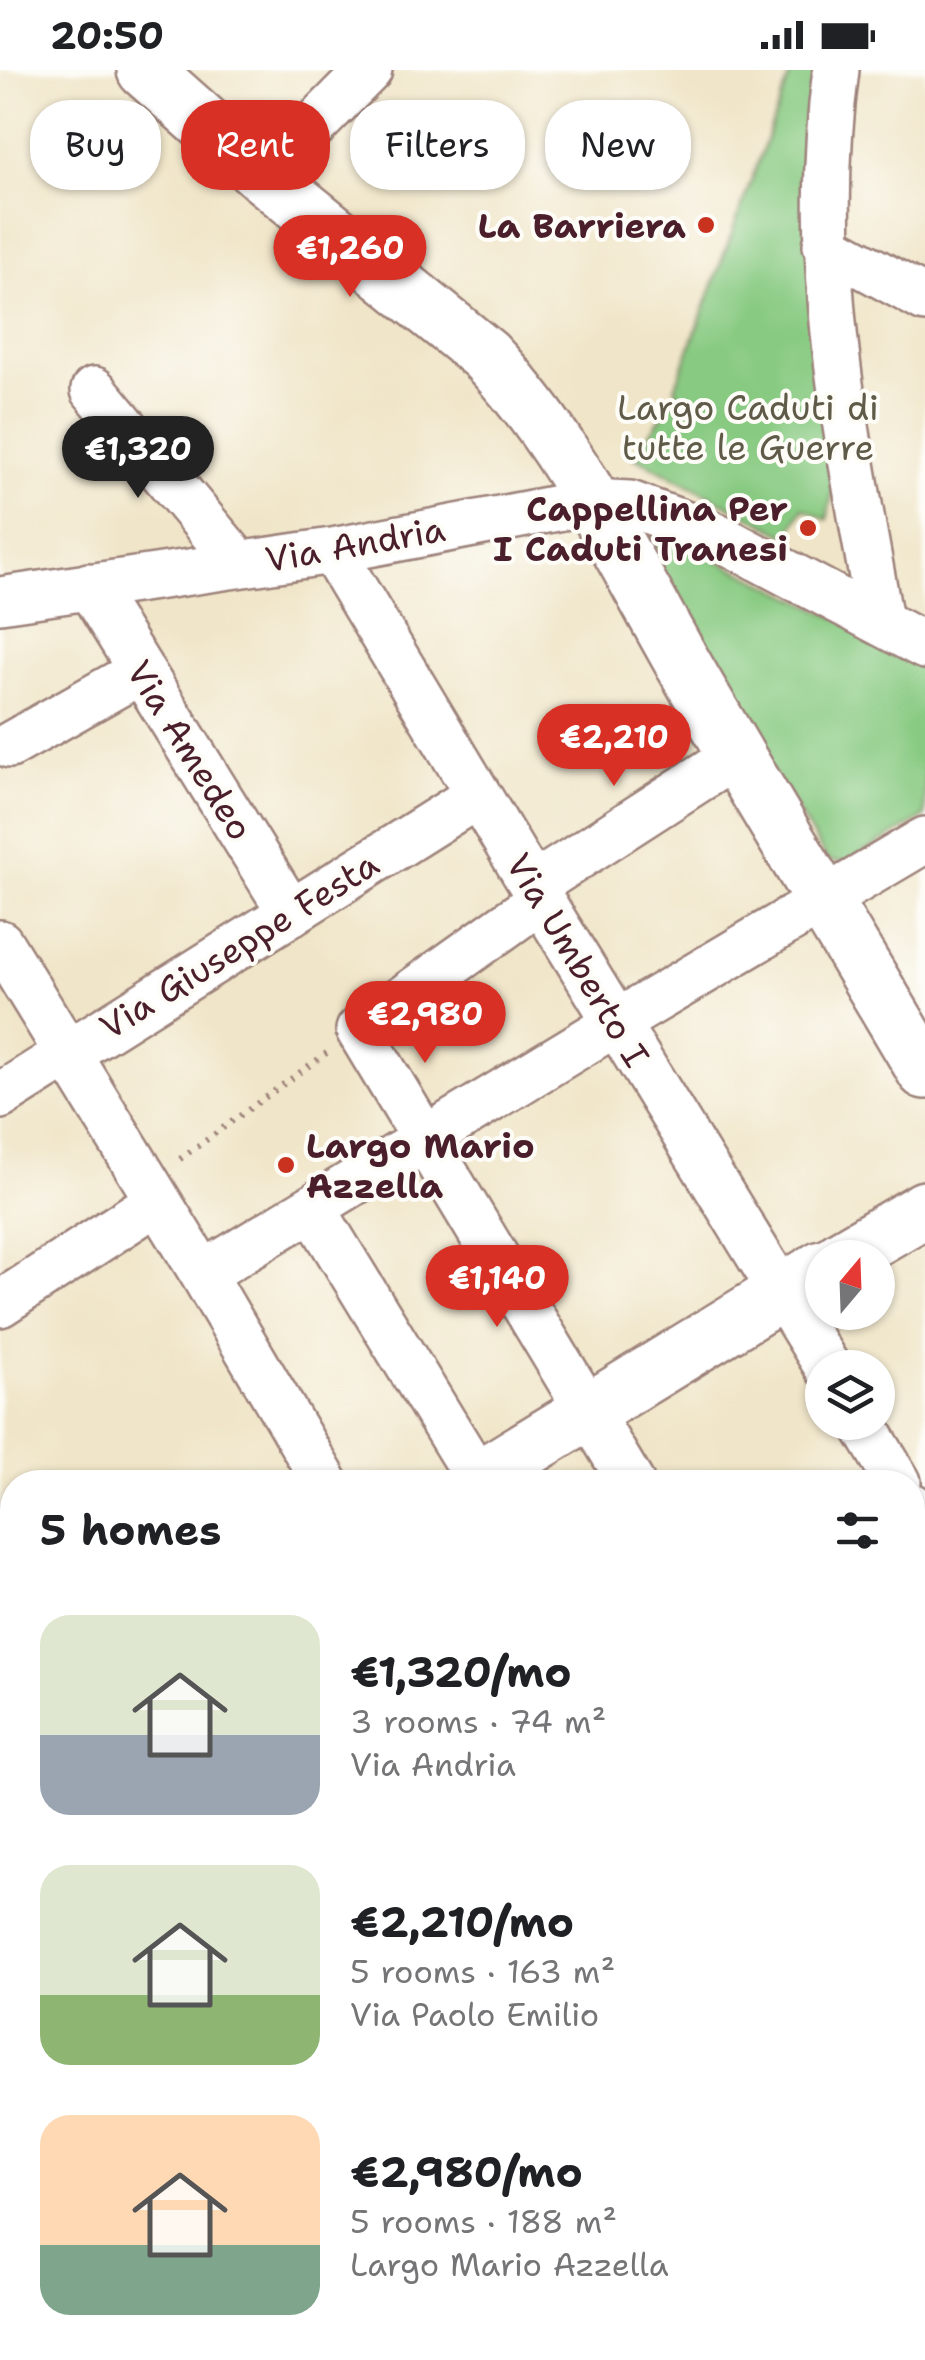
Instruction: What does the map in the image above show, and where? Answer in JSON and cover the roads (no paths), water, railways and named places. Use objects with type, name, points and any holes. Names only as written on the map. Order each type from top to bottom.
[{"type":"street","points":[[145,70],[181,102]]},
{"type":"street","points":[[330,109],[369,70]]},
{"type":"street","points":[[836,70],[827,134],[826,245],[848,445],[880,620]]},
{"type":"street","points":[[281,190],[486,355],[540,420],[925,1071]]},
{"type":"street","points":[[826,245],[925,298]]},
{"type":"street","name":"Via Andria","points":[[94,390],[239,564]]},
{"type":"street","name":"Via Andria","points":[[0,600],[332,551],[590,502],[630,504],[716,536],[925,646]]},
{"type":"street","name":"Via Umberto I","points":[[332,551],[616,1023],[802,1280],[823,1350]]},
{"type":"street","name":"Via Amedeo","points":[[90,586],[291,913]]},
{"type":"street","points":[[10,745],[141,671]]},
{"type":"street","points":[[624,1470],[359,1030],[537,893],[736,755]]},
{"type":"street","name":"Via Giuseppe Festa","points":[[0,1096],[478,795]]},
{"type":"street","points":[[204,1274],[925,840]]},
{"type":"street","points":[[0,942],[319,1470]]},
{"type":"street","points":[[0,1304],[152,1192]]},
{"type":"street","points":[[313,1209],[468,1470]]},
{"type":"street","points":[[872,1240],[925,1209]]},
{"type":"street","points":[[493,1470],[802,1280]]},
{"type":"street","points":[[873,1440],[891,1470]]},
{"type":"place","name":"La Barriera","points":[[706,225]]},
{"type":"place","name":"Cappellina Per I Caduti Tranesi","points":[[808,528]]},
{"type":"place","name":"Largo Mario Azzella","points":[[286,1165]]},
{"type":"park label","name":"Largo Caduti di tutte le Guerre","points":[[748,427]]}]
